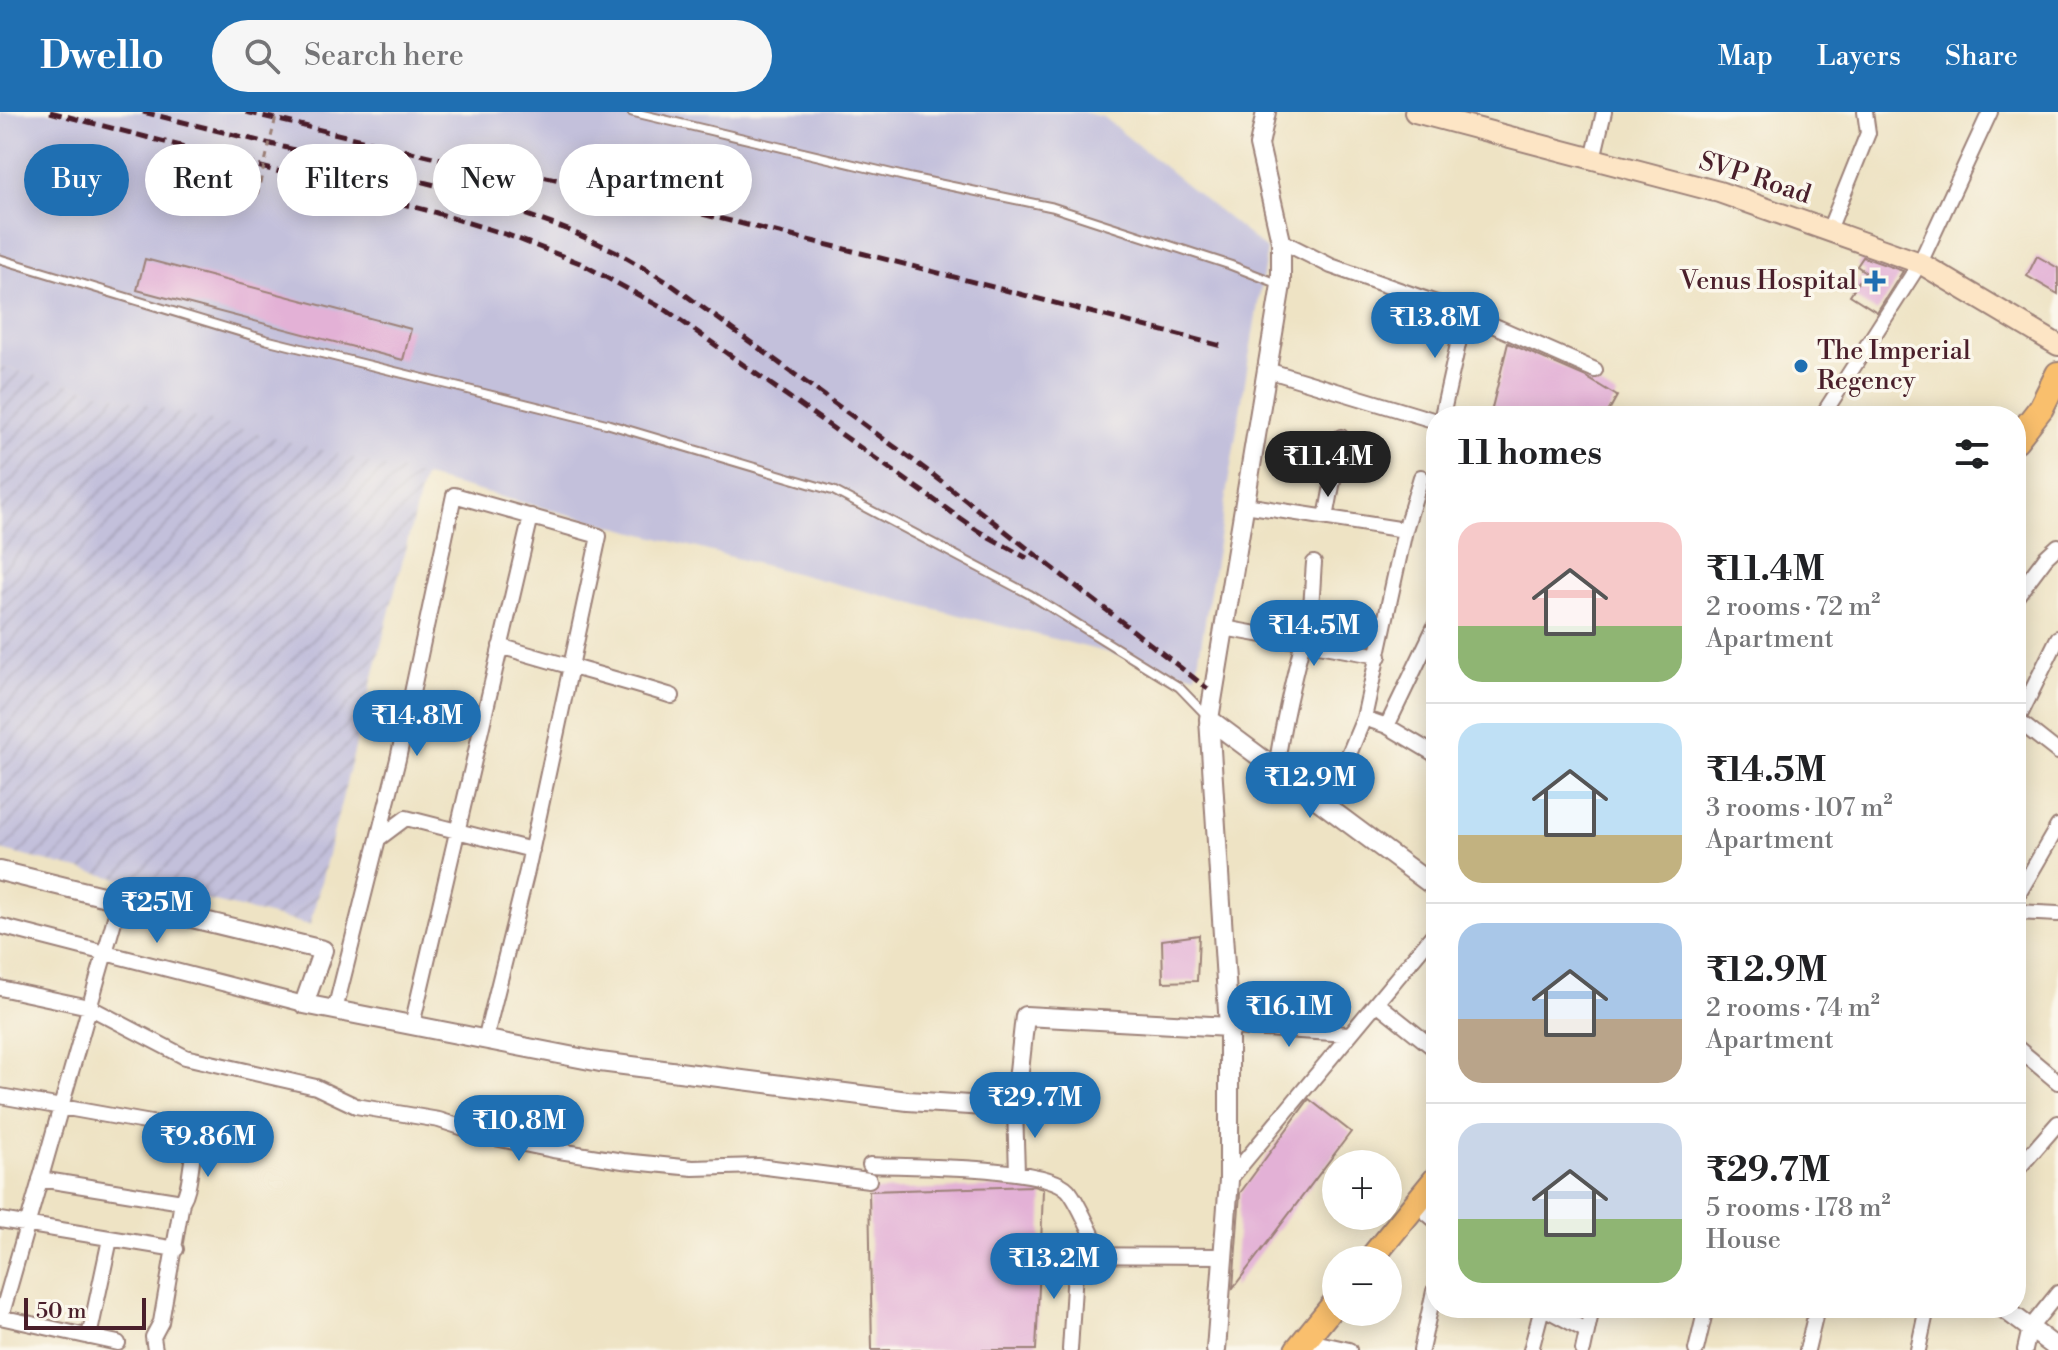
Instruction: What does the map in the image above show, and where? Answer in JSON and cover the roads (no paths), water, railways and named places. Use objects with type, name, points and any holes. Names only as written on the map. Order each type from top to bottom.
[{"type":"main road","name":"SVP Road","points":[[1415,112],[1719,192],[1829,230],[1920,263],[2058,345]]},
{"type":"main road","points":[[2026,427],[2041,408],[2058,374]]},
{"type":"main road","points":[[1382,1246],[1426,1192]]},
{"type":"main road","points":[[1301,1345],[1322,1319]]},
{"type":"street","points":[[1216,1350],[1229,1180],[1229,1027],[1209,719],[1281,285],[1281,241],[1259,145],[1266,112]]},
{"type":"street","points":[[1593,159],[1604,112]]},
{"type":"street","points":[[1829,230],[1868,133],[1865,112]]},
{"type":"street","points":[[1828,406],[1920,263],[1990,112]]},
{"type":"street","points":[[1281,241],[1331,266],[1465,313],[1595,370]]},
{"type":"street","points":[[1444,406],[1465,313]]},
{"type":"street","points":[[1267,370],[1426,418]]},
{"type":"street","points":[[1326,518],[1341,437]]},
{"type":"street","points":[[1327,807],[1364,718],[1405,530],[1421,477]]},
{"type":"street","points":[[335,1010],[398,759],[454,495],[599,536],[532,850],[485,1040]]},
{"type":"street","points":[[1245,505],[1405,530]]},
{"type":"street","points":[[412,1025],[531,516]]},
{"type":"street","points":[[2026,584],[2058,546]]},
{"type":"street","points":[[1276,769],[1283,718],[1308,625],[1314,563]]},
{"type":"street","points":[[1224,628],[1379,656]]},
{"type":"street","points":[[2026,703],[2058,638]]},
{"type":"street","points":[[1387,726],[1426,645]]},
{"type":"street","points":[[500,646],[672,696]]},
{"type":"street","points":[[1364,718],[1387,726],[1426,749]]},
{"type":"street","points":[[1209,719],[1426,881]]},
{"type":"street","points":[[2026,728],[2058,752]]},
{"type":"street","points":[[378,839],[406,818],[532,850]]},
{"type":"street","points":[[2026,881],[2058,826]]},
{"type":"street","points":[[0,871],[323,950],[304,1004]]},
{"type":"street","points":[[118,1343],[0,1317],[120,900]]},
{"type":"street","points":[[2026,912],[2058,914]]},
{"type":"street","points":[[0,926],[304,1004],[615,1064],[908,1101],[1015,1108]]},
{"type":"street","points":[[1229,1180],[1426,943]]},
{"type":"street","points":[[0,988],[89,1007],[185,1057],[316,1087],[356,1106],[439,1120],[509,1141],[623,1161],[693,1168],[758,1166],[869,1172],[1017,1173],[1057,1180],[1070,1191],[1102,1255]]},
{"type":"street","points":[[1377,1003],[1426,1042]]},
{"type":"street","points":[[1017,1173],[1015,1108],[1025,1016],[1350,1034]]},
{"type":"street","points":[[2026,1055],[2058,1082]]},
{"type":"street","points":[[0,1096],[179,1128],[196,1144],[190,1162],[188,1191],[182,1202],[161,1322],[153,1337],[155,1350]]},
{"type":"street","points":[[2026,1160],[2058,1123]]},
{"type":"street","points":[[40,1179],[182,1202]]},
{"type":"street","points":[[1416,1204],[1426,1212]]},
{"type":"street","points":[[0,1220],[176,1249]]},
{"type":"street","points":[[89,1337],[110,1239]]},
{"type":"street","points":[[1040,1255],[1223,1256]]},
{"type":"street","points":[[1070,1350],[1076,1255]]},
{"type":"street","points":[[2025,1350],[2030,1328],[2058,1293]]},
{"type":"street","points":[[1421,1350],[1428,1318]]},
{"type":"street","points":[[1531,1350],[1540,1318]]},
{"type":"street","points":[[1562,1318],[1587,1331]]},
{"type":"street","points":[[1583,1350],[1590,1318]]},
{"type":"street","points":[[1696,1350],[1704,1318]]},
{"type":"street","points":[[1807,1350],[1815,1318]]},
{"type":"street","points":[[1918,1350],[1925,1318]]},
{"type":"street","points":[[2016,1318],[2058,1349]]},
{"type":"street","points":[[1301,1345],[1349,1350]]},
{"type":"lane","points":[[632,112],[911,178],[1052,207],[1230,265],[1281,285]]},
{"type":"lane","points":[[0,259],[267,340],[608,424],[834,491],[1029,594],[1179,687],[1209,719]]},
{"type":"railway","points":[[50,112],[430,211],[508,235],[580,263],[666,310],[978,531],[1027,558]]},
{"type":"railway","points":[[143,112],[467,193],[568,230],[615,251],[669,283],[932,474],[1208,689]]},
{"type":"railway","points":[[246,112],[449,161],[514,170],[588,186],[1225,347]]},
{"type":"place","name":"Venus Hospital","points":[[1875,281]]},
{"type":"place","name":"The Imperial Regency","points":[[1801,366]]}]
